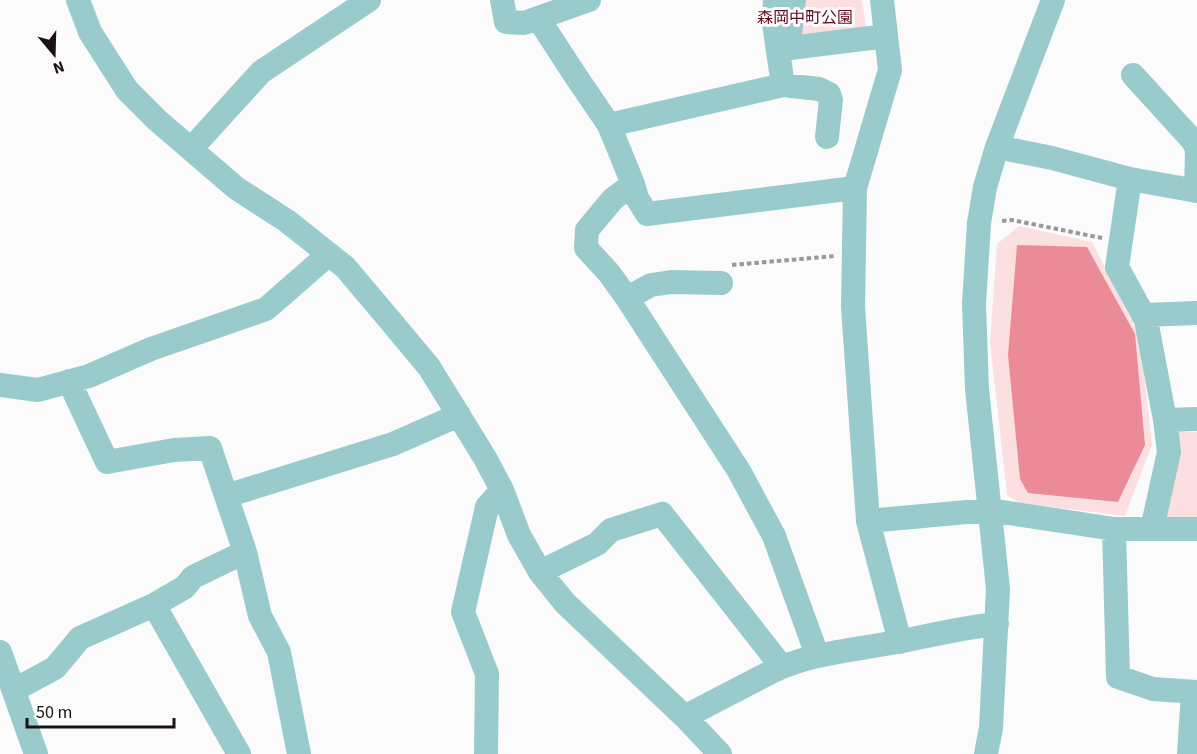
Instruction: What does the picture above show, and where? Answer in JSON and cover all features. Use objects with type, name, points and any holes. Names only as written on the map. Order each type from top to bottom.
[{"type":"street","points":[[78,0],[90,32],[127,90],[157,120],[236,189],[287,221],[345,267],[429,367],[485,458],[502,490],[519,535],[540,572],[565,603],[686,718],[720,754]]},
{"type":"street","points":[[191,149],[261,72],[369,0]]},
{"type":"street","points":[[502,0],[506,22],[524,23],[589,0]]},
{"type":"street","points":[[775,0],[774,24],[783,85]]},
{"type":"street","points":[[794,0],[790,48],[886,36]]},
{"type":"street","points":[[882,0],[890,70],[855,188],[853,307],[868,521],[900,642]]},
{"type":"street","points":[[986,754],[991,728],[998,589],[977,389],[974,304],[979,223],[985,187],[997,147],[1052,0],[1059,0]]},
{"type":"street","points":[[538,18],[609,125],[637,198],[647,214],[855,188]]},
{"type":"street","points":[[997,147],[1052,158],[1130,179],[1197,191],[1197,149],[1193,141],[1133,75]]},
{"type":"street","points":[[609,125],[783,85],[819,89],[829,93],[831,100],[827,137]]},
{"type":"street","points":[[1130,179],[1117,267],[1146,320],[1169,452],[1152,529]]},
{"type":"street","points":[[633,183],[613,200],[588,230],[586,248],[609,273],[627,298],[739,471],[774,536],[817,655]]},
{"type":"street","points":[[0,384],[38,390],[89,376],[151,349],[266,309],[329,254]]},
{"type":"street","points":[[627,298],[651,285],[726,274]]},
{"type":"street","points":[[1143,315],[1197,313]]},
{"type":"street","points":[[69,381],[107,462],[174,450],[210,448],[245,552],[260,616],[279,652],[299,754]]},
{"type":"street","points":[[226,496],[393,444],[459,415]]},
{"type":"street","points":[[1165,420],[1197,419]]},
{"type":"street","points":[[486,754],[487,674],[463,612],[488,507],[502,490]]},
{"type":"street","points":[[868,521],[989,510],[1114,529],[1197,529]]},
{"type":"street","points":[[540,572],[597,544],[611,530],[662,514],[782,667]]},
{"type":"street","points":[[1114,529],[1118,677],[1153,689],[1195,692],[1189,754]]},
{"type":"street","points":[[14,690],[55,669],[80,638],[154,604],[185,587],[193,577],[245,552]]},
{"type":"street","points":[[154,604],[239,754]]},
{"type":"street","points":[[686,718],[782,667],[817,655],[997,624]]},
{"type":"street","points":[[0,652],[36,754]]},
{"type":"path","points":[[1002,221],[1012,220],[1120,242]]},
{"type":"path","points":[[726,274],[854,254]]},
{"type":"green space","name":"森岡中町公園","points":[[786,0],[862,0],[867,33],[785,38]]},
{"type":"green space","points":[[1019,226],[1092,242],[1140,337],[1152,445],[1125,516],[1019,503],[1007,495],[990,342],[997,244]]},
{"type":"green space","points":[[1178,432],[1197,432],[1197,518],[1158,519]]},
{"type":"shaded area","points":[[1017,245],[1087,247],[1135,334],[1145,445],[1118,502],[1028,493],[1020,479],[1008,355]]}]
